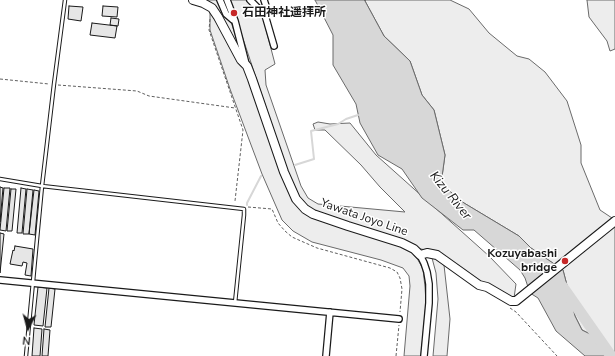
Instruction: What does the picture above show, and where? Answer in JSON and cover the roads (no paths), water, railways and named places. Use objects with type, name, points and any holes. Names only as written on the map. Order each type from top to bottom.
[{"type":"main road","name":"Yawata Joyo Line","points":[[193,0],[212,8],[241,60],[247,66],[284,172],[296,199],[305,209],[313,214],[402,243],[414,249],[420,255],[427,253],[437,255],[479,285],[487,287],[512,301],[517,301],[615,221]]},
{"type":"street","points":[[220,0],[226,14],[235,21]]},
{"type":"street","points":[[227,0],[235,21],[247,66]]},
{"type":"street","points":[[250,0],[265,15]]},
{"type":"street","points":[[264,0],[266,6],[265,15],[274,46]]},
{"type":"street","points":[[420,255],[427,272],[429,284],[429,303],[424,356]]},
{"type":"street","points":[[0,280],[399,319]]},
{"type":"street","points":[[326,356],[330,312]]},
{"type":"lane","points":[[26,356],[34,284],[33,276],[42,186],[65,0]]},
{"type":"lane","points":[[0,179],[42,186],[244,209],[235,303]]},
{"type":"water","points":[[315,0],[365,1],[384,36],[410,61],[422,95],[434,110],[445,155],[441,184],[464,203],[519,236],[531,248],[563,270],[575,316],[582,330],[600,339],[615,354],[615,356],[585,356],[556,331],[538,298],[530,293],[525,278],[520,270],[474,230],[463,230],[422,198],[402,169],[378,155],[360,123],[356,104],[333,65],[333,35]]},
{"type":"waterway","points":[[295,165],[314,159],[311,131],[338,124],[346,119],[358,115]]},
{"type":"waterway","points":[[247,205],[261,176]]},
{"type":"waterway","name":"Kizu River","points":[[562,286],[611,356]]},
{"type":"place","name":"石田神社遥拝所","points":[[234,13]]},
{"type":"place","name":"Kozuyabashi bridge","points":[[565,261]]}]
